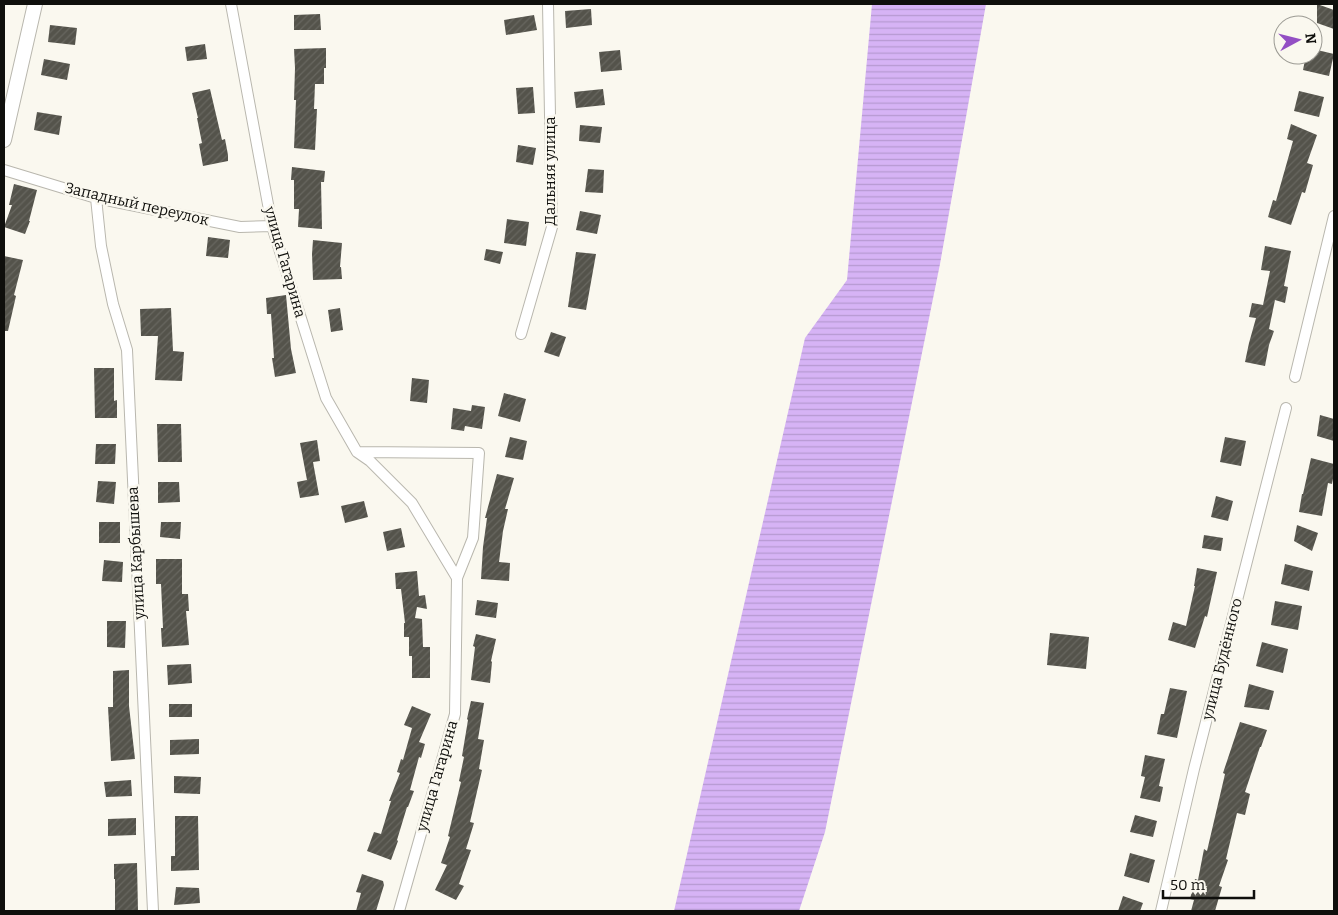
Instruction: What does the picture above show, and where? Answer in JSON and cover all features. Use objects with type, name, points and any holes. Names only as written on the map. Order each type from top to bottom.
[{"type":"street","points":[[4,140],[35,4]]},
{"type":"street","name":"улица Гагарина","points":[[231,4],[272,226],[326,398],[357,452],[370,461],[412,503],[457,578]]},
{"type":"street","name":"Дальняя улица","points":[[521,334],[552,227],[548,4]]},
{"type":"street","name":"Западный переулок","points":[[4,170],[96,198],[240,227],[272,226]]},
{"type":"street","name":"улица Карбышева","points":[[96,198],[101,246],[113,304],[127,350],[153,911]]},
{"type":"street","points":[[1295,377],[1334,216]]},
{"type":"street","name":"улица Будённого","points":[[1161,911],[1194,769],[1286,408]]},
{"type":"street","name":"улица Гагарина","points":[[357,452],[478,453],[473,538],[457,578],[455,714],[400,911]]},
{"type":"shaded area","points":[[872,4],[986,4],[940,264],[825,832],[799,911],[674,911],[805,338],[847,280]]},
{"type":"building","points":[[1317,4],[1334,10],[1334,29],[1323,25],[1323,15],[1317,15]]},
{"type":"building","points":[[591,9],[592,25],[566,28],[565,11]]},
{"type":"building","points":[[320,14],[321,30],[294,30],[294,15]]},
{"type":"building","points":[[534,15],[537,30],[506,35],[504,20]]},
{"type":"building","points":[[50,25],[77,28],[75,45],[48,42]]},
{"type":"building","points":[[205,44],[207,59],[187,61],[185,47]]},
{"type":"building","points":[[326,48],[324,84],[315,84],[314,109],[317,109],[315,150],[294,148],[296,100],[294,100],[294,49]]},
{"type":"building","points":[[620,50],[622,70],[601,72],[599,52]]},
{"type":"building","points":[[1323,51],[1334,54],[1329,76],[1303,70],[1304,65],[1323,65]]},
{"type":"building","points":[[44,59],[70,64],[67,80],[41,75]]},
{"type":"building","points":[[533,87],[535,113],[518,114],[516,88]]},
{"type":"building","points":[[210,89],[222,140],[225,139],[228,161],[203,166],[199,144],[202,143],[192,93]]},
{"type":"building","points":[[603,89],[605,105],[576,108],[574,92]]},
{"type":"building","points":[[1299,91],[1324,97],[1319,117],[1294,111]]},
{"type":"building","points":[[37,112],[62,116],[59,135],[34,130]]},
{"type":"building","points":[[1291,124],[1317,135],[1307,163],[1313,165],[1305,193],[1302,192],[1291,225],[1268,217],[1273,200],[1276,201],[1293,141],[1287,139]]},
{"type":"building","points":[[580,125],[602,127],[600,143],[579,141]]},
{"type":"building","points":[[518,145],[536,148],[533,165],[516,162]]},
{"type":"building","points":[[292,167],[325,171],[324,182],[321,182],[322,229],[298,227],[299,209],[294,209],[294,180],[291,180]]},
{"type":"building","points":[[588,169],[604,170],[603,193],[585,192]]},
{"type":"building","points":[[14,184],[37,190],[25,234],[4,227],[12,205],[9,205]]},
{"type":"building","points":[[580,211],[601,215],[597,234],[576,230]]},
{"type":"building","points":[[507,219],[529,222],[526,246],[504,243]]},
{"type":"building","points":[[208,237],[230,240],[228,258],[206,256]]},
{"type":"building","points":[[313,240],[342,243],[340,267],[342,279],[313,280]]},
{"type":"building","points":[[1265,246],[1291,251],[1284,286],[1288,287],[1285,303],[1275,300],[1269,329],[1274,331],[1265,366],[1245,362],[1256,318],[1249,317],[1252,303],[1263,305],[1270,271],[1261,270]]},
{"type":"building","points":[[486,249],[503,252],[500,264],[484,260]]},
{"type":"building","points":[[576,252],[596,254],[586,310],[568,307]]},
{"type":"building","points":[[4,256],[23,260],[14,295],[16,296],[8,331],[4,331]]},
{"type":"building","points":[[286,295],[291,349],[296,373],[275,377],[272,358],[274,358],[271,314],[267,314],[266,298]]},
{"type":"building","points":[[171,308],[173,351],[184,352],[182,381],[155,380],[158,336],[141,336],[140,309]]},
{"type":"building","points":[[340,308],[343,330],[331,332],[328,310]]},
{"type":"building","points":[[551,332],[566,337],[559,357],[544,352]]},
{"type":"building","points":[[94,368],[114,368],[114,401],[117,400],[117,418],[95,418]]},
{"type":"building","points":[[412,378],[429,380],[427,403],[410,401]]},
{"type":"building","points":[[504,393],[526,399],[520,422],[498,416]]},
{"type":"building","points":[[472,405],[485,407],[482,429],[465,426],[464,431],[451,429],[453,408],[471,411]]},
{"type":"building","points":[[1320,415],[1334,419],[1334,441],[1317,436]]},
{"type":"building","points":[[157,424],[181,424],[182,462],[158,462]]},
{"type":"building","points":[[510,437],[527,441],[523,460],[505,457]]},
{"type":"building","points":[[1225,437],[1246,441],[1241,466],[1220,462]]},
{"type":"building","points":[[317,440],[320,461],[313,462],[319,495],[300,498],[297,482],[307,480],[300,443]]},
{"type":"building","points":[[96,444],[116,444],[115,464],[95,464]]},
{"type":"building","points":[[1311,458],[1334,464],[1332,484],[1328,483],[1322,516],[1299,512]]},
{"type":"building","points":[[497,474],[514,478],[505,509],[508,509],[499,562],[510,563],[509,581],[481,579],[487,518],[485,518]]},
{"type":"building","points":[[98,481],[116,482],[114,504],[96,502]]},
{"type":"building","points":[[158,482],[179,482],[180,502],[158,503]]},
{"type":"building","points":[[1216,496],[1233,501],[1228,521],[1211,517]]},
{"type":"building","points":[[364,501],[368,517],[345,523],[341,506]]},
{"type":"building","points":[[99,522],[120,522],[120,543],[99,543]]},
{"type":"building","points":[[161,522],[181,522],[180,539],[160,537]]},
{"type":"building","points":[[1297,525],[1318,533],[1312,551],[1294,541]]},
{"type":"building","points":[[401,528],[405,547],[387,551],[383,532]]},
{"type":"building","points":[[1204,535],[1223,538],[1221,551],[1202,548]]},
{"type":"building","points":[[156,559],[182,559],[182,594],[188,594],[189,611],[186,611],[189,645],[162,647],[161,584],[156,584]]},
{"type":"building","points":[[104,560],[123,562],[122,582],[102,581]]},
{"type":"building","points":[[1285,564],[1313,571],[1309,591],[1281,584]]},
{"type":"building","points":[[1197,568],[1217,572],[1207,617],[1205,616],[1195,648],[1168,640],[1173,622],[1186,626]]},
{"type":"building","points":[[417,571],[419,596],[425,595],[427,609],[417,607],[415,618],[422,619],[423,647],[430,647],[430,678],[412,678],[412,656],[409,656],[409,637],[404,637],[405,623],[401,589],[396,589],[395,573]]},
{"type":"building","points":[[477,600],[498,603],[496,618],[475,615]]},
{"type":"building","points":[[1275,601],[1302,606],[1298,630],[1271,625]]},
{"type":"building","points":[[107,621],[126,621],[125,648],[107,647]]},
{"type":"building","points":[[1050,633],[1089,637],[1086,669],[1047,665]]},
{"type":"building","points":[[476,634],[496,639],[491,661],[490,683],[471,680],[475,647],[473,646]]},
{"type":"building","points":[[1262,642],[1288,649],[1283,673],[1256,666]]},
{"type":"building","points":[[191,664],[192,683],[168,685],[167,665]]},
{"type":"building","points":[[129,670],[129,706],[135,759],[111,761],[108,707],[113,707],[113,671]]},
{"type":"building","points":[[1249,684],[1274,691],[1269,710],[1244,707]]},
{"type":"building","points":[[1170,688],[1187,691],[1177,738],[1157,734],[1161,714],[1164,714]]},
{"type":"building","points":[[471,701],[484,703],[478,739],[484,740],[479,769],[482,770],[470,822],[474,823],[466,849],[471,850],[459,884],[464,886],[456,900],[435,890],[447,865],[441,863],[450,837],[448,836],[461,782],[459,781],[464,757],[462,756]]},
{"type":"building","points":[[169,704],[192,704],[192,717],[169,717]]},
{"type":"building","points":[[412,706],[431,714],[419,742],[425,744],[421,758],[419,757],[410,790],[414,791],[407,807],[391,860],[367,851],[374,832],[381,834],[391,801],[389,801],[400,773],[397,772],[401,759],[403,760],[412,728],[404,725]]},
{"type":"building","points":[[1240,722],[1267,730],[1245,792],[1250,794],[1245,815],[1237,813],[1226,859],[1228,860],[1219,886],[1222,887],[1215,911],[1191,911],[1194,900],[1190,899],[1195,879],[1198,880],[1204,849],[1207,851],[1225,774],[1223,773]]},
{"type":"building","points":[[199,739],[199,754],[170,755],[170,740]]},
{"type":"building","points":[[1145,755],[1165,759],[1159,786],[1163,787],[1160,802],[1140,798],[1145,777],[1141,776]]},
{"type":"building","points":[[174,776],[201,777],[200,794],[174,793]]},
{"type":"building","points":[[131,780],[132,796],[106,797],[104,782]]},
{"type":"building","points":[[1135,815],[1157,821],[1153,837],[1130,832]]},
{"type":"building","points":[[175,816],[198,816],[199,870],[171,871],[171,856],[175,856]]},
{"type":"building","points":[[136,818],[136,835],[108,836],[108,819]]},
{"type":"building","points":[[1130,853],[1155,860],[1149,883],[1124,876]]},
{"type":"building","points":[[137,863],[138,911],[115,911],[114,864]]},
{"type":"building","points":[[362,874],[383,881],[384,885],[376,911],[356,911],[361,893],[356,892]]},
{"type":"building","points":[[176,887],[199,888],[200,903],[174,905]]},
{"type":"building","points":[[1123,896],[1143,903],[1140,911],[1118,911]]}]
